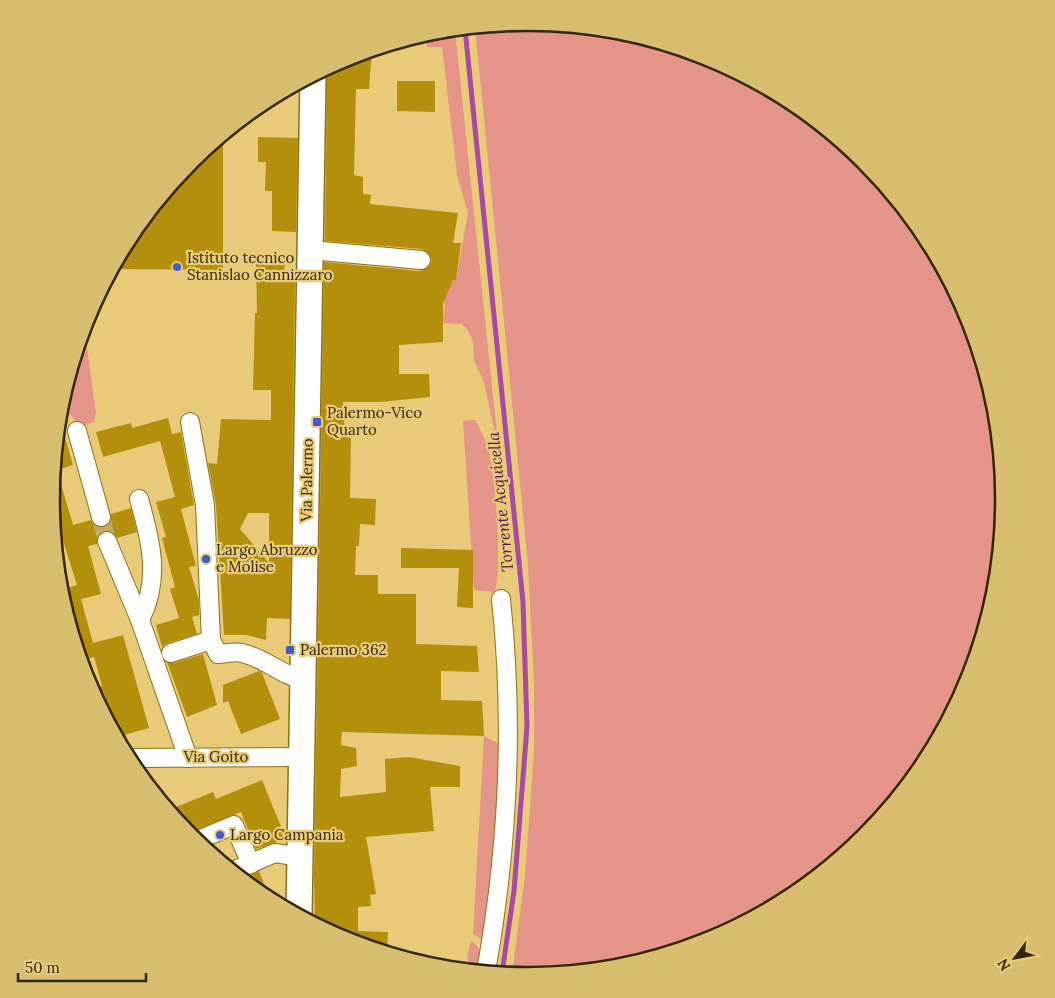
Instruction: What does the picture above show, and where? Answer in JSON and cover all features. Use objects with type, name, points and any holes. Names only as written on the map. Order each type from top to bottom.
[{"type":"main road","name":"Via Palermo","points":[[300,907],[304,757],[313,84]]},
{"type":"street","points":[[310,250],[421,260]]},
{"type":"street","points":[[190,422],[205,504],[211,640],[218,654],[240,652],[304,680]]},
{"type":"street","points":[[77,431],[101,517]]},
{"type":"street","points":[[139,499],[148,533],[152,568],[152,588],[149,603],[140,620]]},
{"type":"street","points":[[107,541],[140,620],[188,758]]},
{"type":"street","points":[[487,965],[500,870],[507,780],[506,651],[501,599]]},
{"type":"street","points":[[171,653],[211,640]]},
{"type":"street","name":"Via Goito","points":[[138,758],[304,757]]},
{"type":"street","points":[[205,837],[234,825],[251,864]]},
{"type":"street","points":[[241,868],[276,853],[301,857]]},
{"type":"shaded area","points":[[528,31],[589,35],[619,40],[649,47],[707,67],[734,79],[787,110],[836,147],[858,168],[899,214],[916,239],[933,265],[960,320],[979,378],[986,408],[994,468],[995,499],[994,530],[986,590],[979,620],[960,678],[933,733],[899,784],[879,807],[836,851],[812,870],[787,888],[734,919],[678,942],[649,951],[589,963],[558,966],[513,967],[525,875],[534,753],[534,683],[528,565],[476,34]]},
{"type":"shaded area","points":[[456,37],[499,453],[484,382],[474,361],[473,341],[467,329],[461,324],[443,323],[445,299],[453,280],[456,279],[468,213],[457,175],[442,47],[427,47],[427,42]]},
{"type":"shaded area","points":[[86,345],[96,413],[94,422],[81,427],[68,412]]},
{"type":"shaded area","points":[[475,420],[488,448],[493,479],[498,541],[495,592],[474,590],[463,421]]},
{"type":"shaded area","points":[[484,736],[503,746],[503,769],[485,941],[473,934]]},
{"type":"shaded area","points":[[471,941],[480,950],[482,965],[469,963],[467,957]]},
{"type":"building","points":[[371,58],[369,89],[356,89],[354,175],[363,177],[363,194],[371,195],[370,204],[458,213],[453,243],[461,243],[456,280],[453,280],[443,304],[443,342],[399,345],[399,374],[429,374],[430,397],[381,402],[343,402],[345,437],[351,438],[350,498],[376,499],[375,525],[360,524],[359,546],[356,546],[355,575],[378,575],[378,594],[416,594],[416,644],[477,646],[479,672],[441,671],[441,700],[482,701],[484,736],[342,732],[341,745],[356,748],[357,766],[341,769],[340,797],[386,792],[385,759],[409,757],[460,766],[460,787],[430,787],[434,831],[366,837],[376,894],[370,895],[371,906],[358,907],[358,931],[388,932],[387,945],[348,931],[315,916],[324,262],[420,271],[429,266],[432,260],[427,252],[422,249],[325,241],[327,76]]},
{"type":"building","points":[[397,81],[435,81],[435,112],[397,111]]},
{"type":"building","points":[[258,137],[298,138],[296,232],[272,231],[272,191],[265,191],[266,162],[258,162]]},
{"type":"building","points":[[223,144],[223,270],[120,269],[156,214],[197,168]]},
{"type":"building","points":[[256,257],[285,258],[284,281],[295,281],[290,619],[267,618],[266,640],[246,635],[224,635],[216,505],[208,463],[217,464],[221,419],[271,420],[271,390],[253,390],[255,313],[257,313]],"holes":[[[248,513],[269,513],[269,563],[240,529]]]},
{"type":"building","points":[[168,418],[172,434],[181,432],[194,505],[181,509],[196,566],[189,567],[199,600],[199,615],[192,617],[197,634],[168,643],[162,647],[156,625],[179,618],[170,589],[175,587],[162,538],[166,537],[156,502],[175,497],[160,441],[103,457],[96,432],[131,423],[132,428]]},
{"type":"building","points":[[64,435],[73,465],[61,469]]},
{"type":"building","points":[[61,482],[73,525],[91,520],[94,525],[103,527],[109,524],[111,514],[131,508],[137,532],[117,538],[113,532],[103,531],[98,535],[97,544],[88,546],[101,594],[81,599],[93,643],[123,635],[149,728],[123,735],[108,706],[99,687],[102,686],[94,657],[88,659],[76,620],[69,587],[77,585],[62,536]]},
{"type":"building","points":[[401,548],[473,550],[473,608],[457,607],[459,568],[401,568]]},
{"type":"building","points":[[203,654],[217,705],[187,717],[167,662],[174,663]]},
{"type":"building","points":[[259,671],[262,673],[280,719],[241,734],[228,701],[223,703],[223,685]]},
{"type":"building","points":[[262,780],[286,839],[256,849],[241,812],[197,830],[176,807],[213,792],[216,799]]},
{"type":"building","points":[[259,871],[265,886],[250,875]]},
{"type":"waterway","name":"Torrente Acquicella","points":[[466,35],[523,602],[527,727],[514,891],[503,966]]},
{"type":"tunnel","points":[[101,517],[107,541]]},
{"type":"place","name":"Istituto tecnico Stanislao Cannizzaro","points":[[177,267]]},
{"type":"place","name":"Palermo-Vico Quarto","points":[[317,422]]},
{"type":"place","name":"Largo Abruzzo e Molise","points":[[206,559]]},
{"type":"place","name":"Palermo 362","points":[[290,650]]},
{"type":"place","name":"Largo Campania","points":[[220,835]]}]
